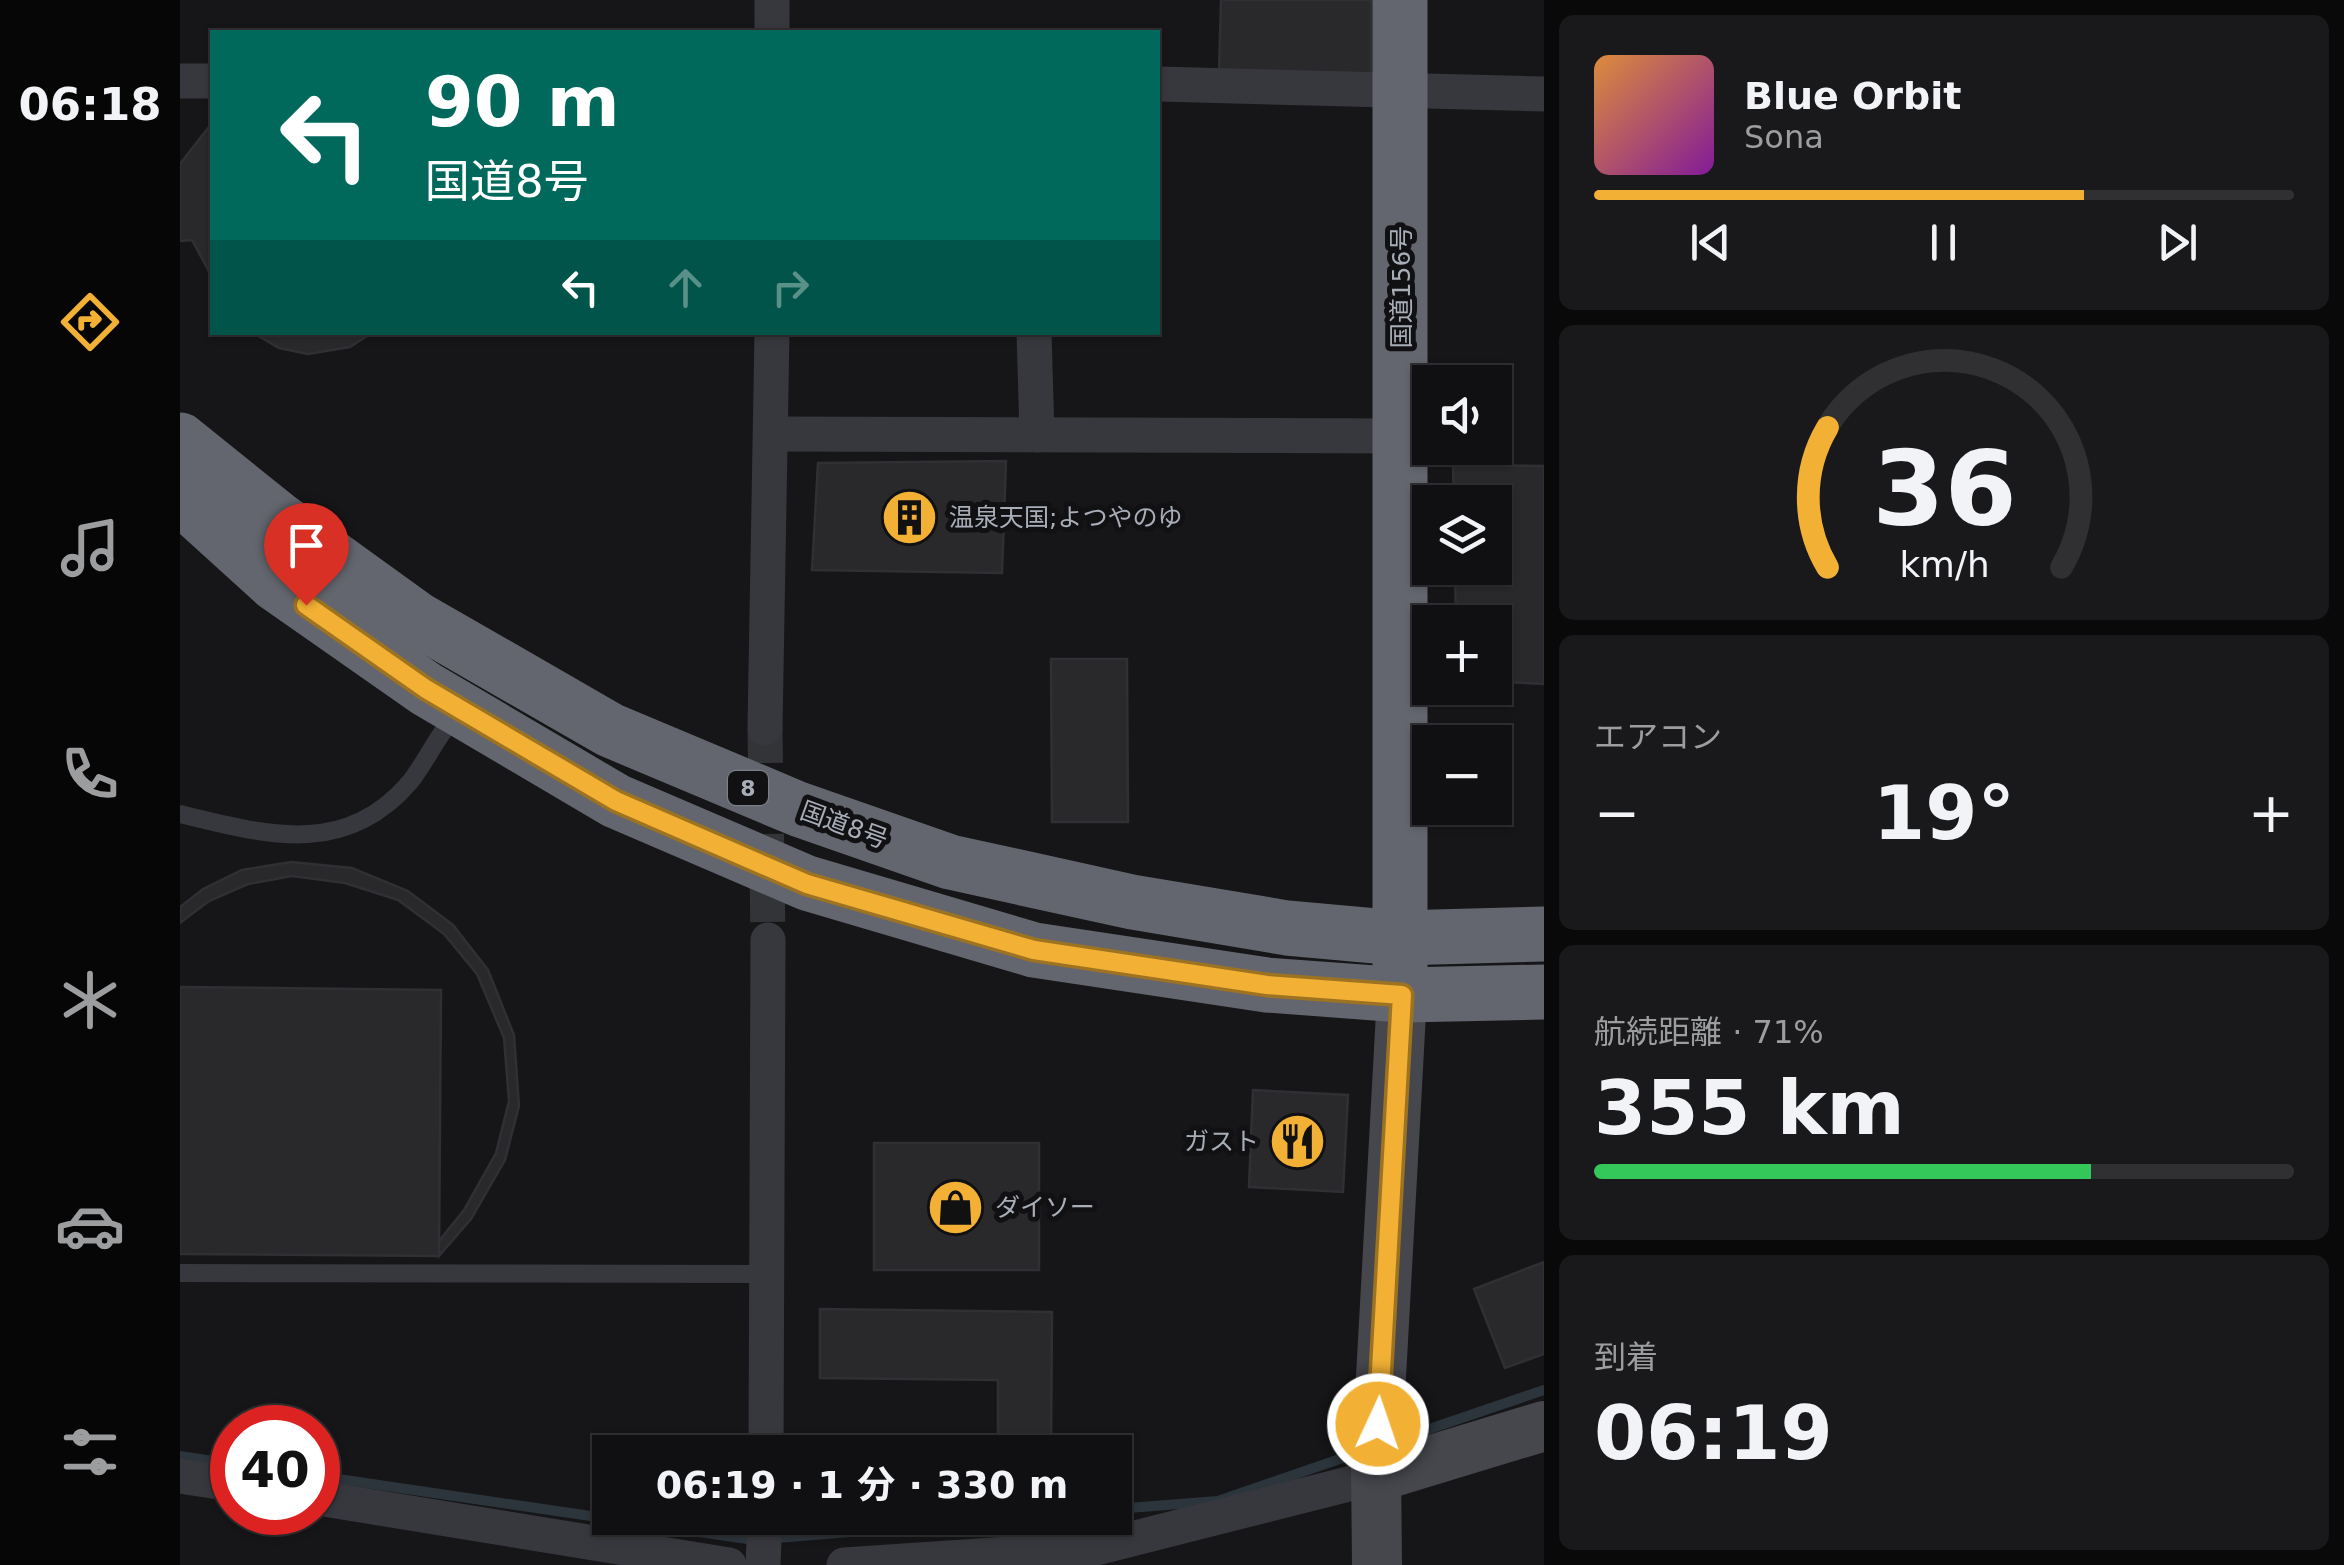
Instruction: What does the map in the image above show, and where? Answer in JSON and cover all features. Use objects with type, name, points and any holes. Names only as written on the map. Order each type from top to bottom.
[{"type":"highway","name":"国道156号","points":[[1400,0],[1398,938],[1402,995]]},
{"type":"highway","name":"国道8号","points":[[180,440],[276,518],[418,619],[610,730],[798,809],[950,862],[1132,902],[1287,928],[1398,938],[1544,934]]},
{"type":"highway","points":[[180,497],[276,584],[426,689],[616,801]]},
{"type":"highway","points":[[180,540],[236,587],[444,730],[499,763],[616,801],[807,884],[1034,950],[1267,985],[1402,995],[1544,992]]},
{"type":"street","points":[[772,0],[772,30]]},
{"type":"street","points":[[180,81],[210,81]]},
{"type":"street","points":[[1160,84],[1544,94]]},
{"type":"street","points":[[765,728],[772,335]]},
{"type":"street","points":[[1034,335],[1036,435]]},
{"type":"street","points":[[773,434],[1402,436]]},
{"type":"street","points":[[766,1435],[768,940]]},
{"type":"street","points":[[1377,1565],[1377,1456],[1402,995]]},
{"type":"street","points":[[844,1565],[1094,1556],[1377,1456],[1544,1426]]},
{"type":"street","points":[[180,1476],[210,1481]]},
{"type":"street","points":[[340,1502],[729,1565]]},
{"type":"street","points":[[763,1565],[764,1535]]},
{"type":"lane","points":[[180,814],[267,835],[321,834],[369,818],[410,782],[444,730]]},
{"type":"lane","points":[[180,1274],[768,1274]]},
{"type":"building","points":[[1221,0],[1371,0],[1371,80],[1219,72]]},
{"type":"building","points":[[210,126],[210,273],[192,240],[180,241],[180,164]]},
{"type":"building","points":[[257,335],[368,335],[350,347],[308,354],[279,348]]},
{"type":"building","name":"温泉天国;よつやのゆ","points":[[1006,461],[1002,573],[812,570],[818,463]]},
{"type":"building","points":[[1453,465],[1544,466],[1544,684],[1512,682],[1512,605],[1456,605],[1455,585],[1512,585],[1512,485],[1454,485]]},
{"type":"building","points":[[1051,659],[1127,659],[1128,822],[1052,822]]},
{"type":"building","points":[[291,862],[352,868],[408,891],[453,925],[488,970],[514,1035],[519,1106],[505,1160],[471,1219],[439,1256],[439,1241],[464,1210],[496,1153],[509,1101],[504,1038],[477,974],[444,934],[398,900],[345,883],[292,876],[248,884],[209,901],[180,923],[180,907],[203,889],[242,870]]},
{"type":"building","points":[[180,987],[441,990],[439,1256],[180,1254]]},
{"type":"building","name":"ガスト","points":[[1253,1090],[1348,1095],[1343,1192],[1249,1187]]},
{"type":"building","name":"ダイソー","points":[[874,1143],[1039,1143],[1039,1270],[874,1270]]},
{"type":"building","points":[[1544,1262],[1544,1354],[1505,1368],[1474,1289]]},
{"type":"building","points":[[820,1309],[1052,1312],[1051,1435],[998,1435],[998,1380],[820,1378]]},
{"type":"waterway","points":[[1394,1441],[1544,1390]]},
{"type":"waterway","points":[[1132,1508],[1218,1501],[1363,1451]]},
{"type":"waterway","points":[[180,1456],[210,1461]]},
{"type":"waterway","points":[[340,1479],[592,1516]]},
{"type":"waterway","points":[[720,1535],[754,1540],[814,1535]]},
{"type":"tunnel","points":[[765,728],[768,940]]},
{"type":"place","name":"温泉天国;よつやのゆ","points":[[910,517]]},
{"type":"place","name":"ガスト","points":[[1298,1141]]},
{"type":"place","name":"ダイソー","points":[[956,1207]]},
{"type":"route","points":[[306,605],[426,689],[616,801],[807,884],[1034,950],[1267,985],[1402,995],[1378,1424]]}]
